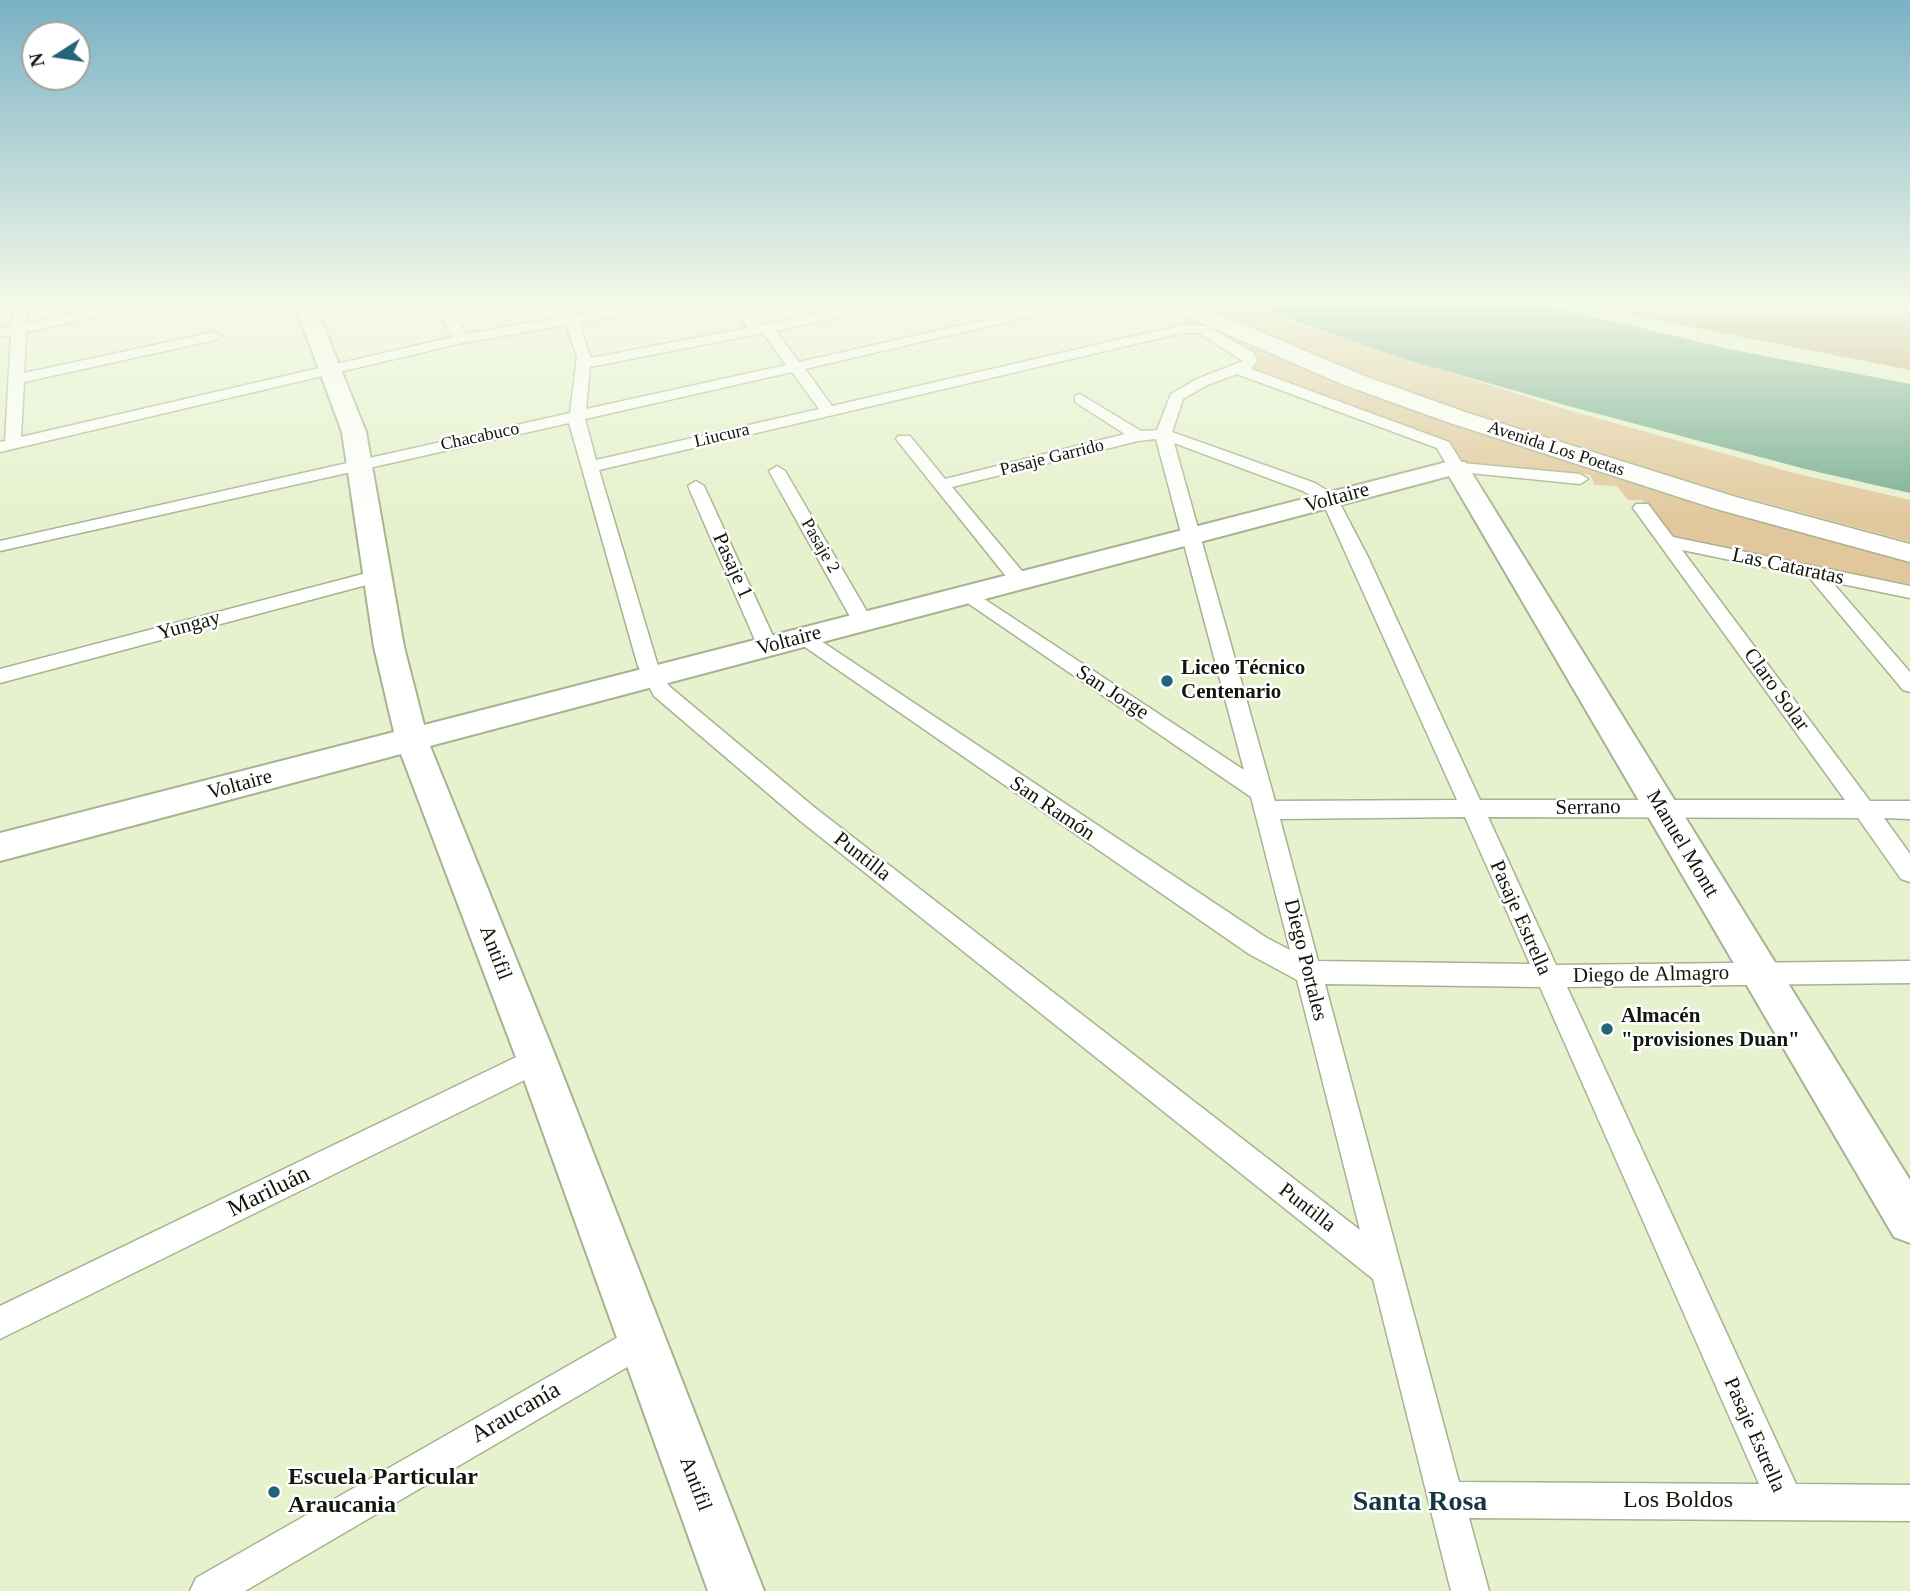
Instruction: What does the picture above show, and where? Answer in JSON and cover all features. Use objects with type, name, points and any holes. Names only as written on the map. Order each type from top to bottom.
[{"type":"main road","name":"Avenida Los Poetas","points":[[1344,376],[1459,418],[1726,503],[1910,553]]},
{"type":"street","points":[[29,376],[16,379],[6,446],[300,376]]},
{"type":"street","name":"Antifil","points":[[334,376],[349,416],[361,463],[389,647],[412,740],[537,1060],[736,1591]]},
{"type":"street","name":"Puntilla","points":[[582,376],[576,417],[589,467],[653,677],[670,700],[806,813],[1385,1269]]},
{"type":"street","name":"Chacabuco","points":[[0,546],[755,376]]},
{"type":"street","points":[[803,376],[828,411]]},
{"type":"street","name":"Liucura","points":[[589,467],[978,376]]},
{"type":"street","points":[[1217,376],[1175,397],[1163,435],[1309,487],[1330,500]]},
{"type":"street","points":[[1257,376],[1443,445],[1456,467]]},
{"type":"street","points":[[1080,399],[1138,436]]},
{"type":"street","name":"Pasaje Garrido","points":[[941,485],[1138,436],[1163,435]]},
{"type":"street","name":"Diego Portales","points":[[1163,435],[1193,536],[1470,1591]]},
{"type":"street","points":[[904,439],[1020,581]]},
{"type":"street","name":"Voltaire","points":[[0,847],[1456,467],[1580,479]]},
{"type":"street","name":"Manuel Montt","points":[[1456,467],[1910,1221]]},
{"type":"street","name":"Pasaje 2","points":[[777,471],[863,622]]},
{"type":"street","name":"Pasaje 1","points":[[696,486],[768,647]]},
{"type":"street","name":"Pasaje Estrella","points":[[1330,500],[1351,538],[1785,1502]]},
{"type":"street","name":"Claro Solar","points":[[1642,508],[1910,872]]},
{"type":"street","name":"Las Cataratas","points":[[1666,541],[1910,592]]},
{"type":"street","points":[[1814,572],[1910,685]]},
{"type":"street","name":"Yungay","points":[[0,676],[378,576]]},
{"type":"street","name":"San Jorge","points":[[965,595],[1263,800]]},
{"type":"street","name":"San Ramón","points":[[802,638],[1223,923],[1278,958],[1307,972]]},
{"type":"street","name":"Serrano","points":[[1263,800],[1472,809],[1659,807],[1910,810]]},
{"type":"street","name":"Diego de Almagro","points":[[1307,972],[1546,976],[1910,972]]},
{"type":"street","name":"Mariluán","points":[[0,1323],[537,1060]]},
{"type":"street","name":"Araucanía","points":[[209,1591],[641,1340]]},
{"type":"street","name":"Los Boldos","points":[[1447,1500],[1910,1503]]},
{"type":"shaded area","points":[[1262,376],[1339,376],[1447,422],[1714,508],[1910,563],[1910,588],[1667,535],[1642,500],[1628,500],[1617,486],[1595,485],[1590,475],[1470,463]]},
{"type":"shaded area","points":[[1370,376],[1462,376],[1571,411],[1794,473],[1910,500],[1910,542],[1580,453]]},
{"type":"shaded area","points":[[1465,376],[1870,376],[1910,384],[1910,493],[1805,469]]},
{"type":"place","name":"Liceo Técnico Centenario","points":[[1167,681]]},
{"type":"place","name":"Almacén \"provisiones Duan\"","points":[[1607,1029]]},
{"type":"place","name":"Escuela Particular Araucania","points":[[274,1492]]},
{"type":"district","name":"Santa Rosa","points":[[1420,1503]]}]
